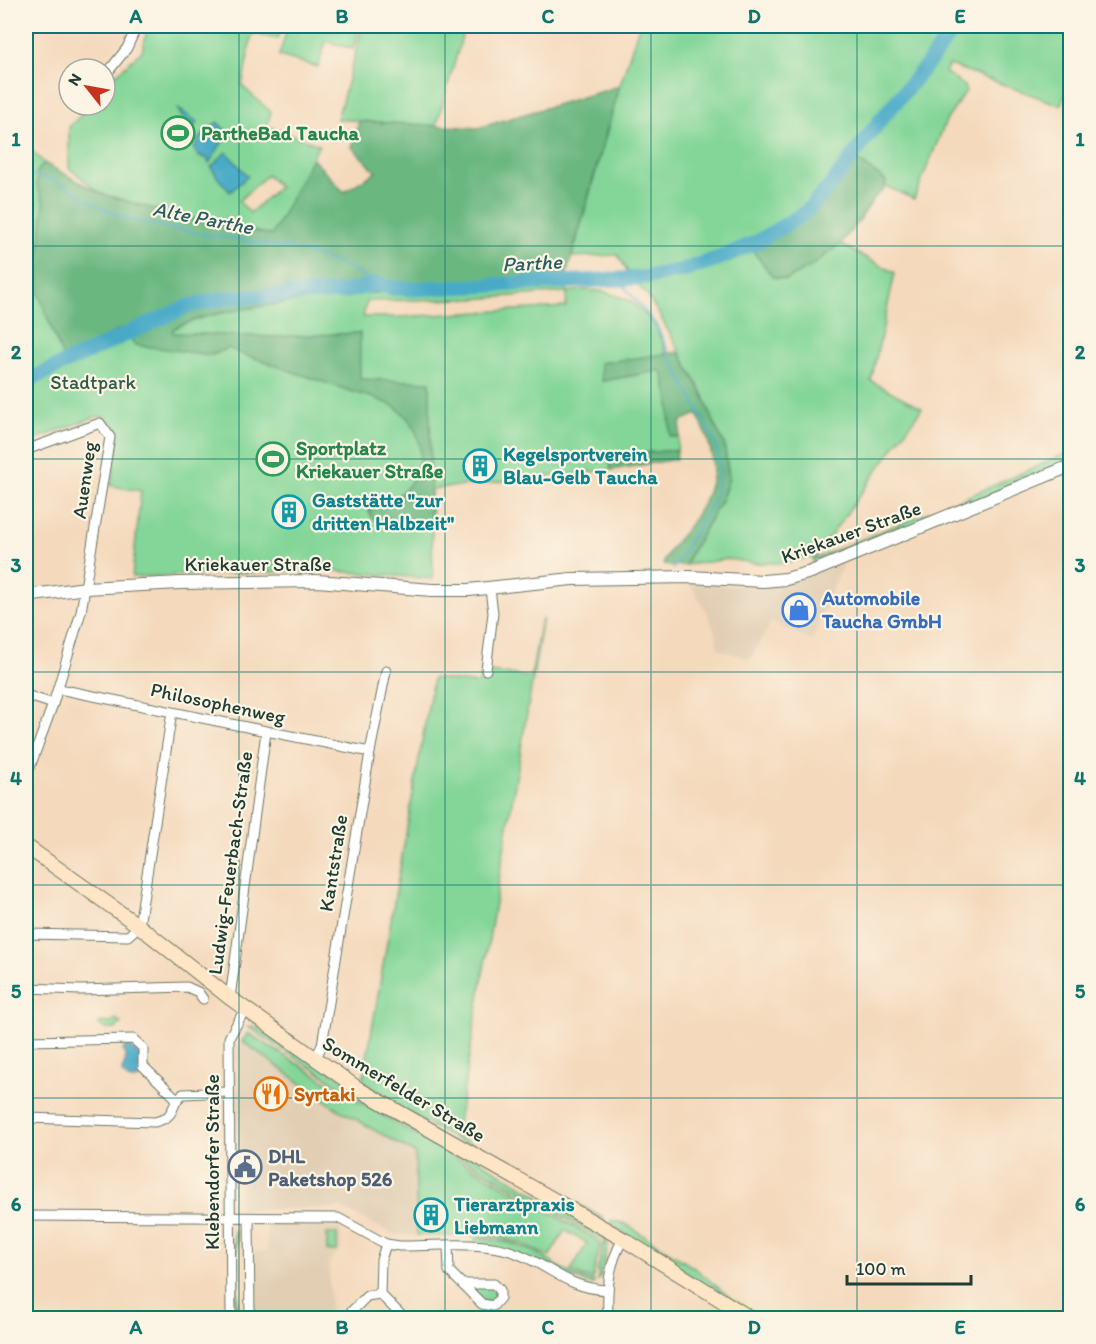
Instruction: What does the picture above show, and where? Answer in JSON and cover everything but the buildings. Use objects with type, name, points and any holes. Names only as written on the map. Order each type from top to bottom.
[{"type":"main road","name":"Sommerfelder Straße","points":[[26,846],[139,926],[245,1009],[360,1090],[622,1239],[750,1318]]},
{"type":"street","points":[[117,61],[127,48],[137,26]]},
{"type":"street","name":"Auenweg","points":[[26,450],[100,423],[110,437],[86,588]]},
{"type":"street","name":"Kriekauer Straße","points":[[26,596],[86,588],[180,583],[317,581],[432,590],[490,589],[572,579],[689,578],[763,582],[811,572],[1071,466]]},
{"type":"street","points":[[26,778],[58,689],[86,588]]},
{"type":"street","points":[[486,670],[493,613],[490,589]]},
{"type":"street","name":"Kantstraße","points":[[315,1059],[322,1045],[370,752],[386,671]]},
{"type":"street","name":"Philosophenweg","points":[[58,689],[370,752]]},
{"type":"street","points":[[26,694],[53,704]]},
{"type":"street","points":[[26,934],[128,936],[139,926],[172,712]]},
{"type":"street","name":"Ludwig-Feuerbach-Straße","points":[[230,998],[266,732]]},
{"type":"street","points":[[26,988],[80,990],[185,987],[196,991],[203,999]]},
{"type":"street","name":"Klebendorfer Straße","points":[[231,1318],[228,1092],[230,1038],[245,1009]]},
{"type":"street","points":[[26,1041],[133,1039],[143,1048],[143,1066],[177,1098]]},
{"type":"street","points":[[26,1118],[155,1122],[171,1113],[177,1098],[186,1093],[228,1092]]},
{"type":"street","points":[[26,1216],[338,1218],[386,1244],[501,1248],[527,1257],[581,1287],[606,1290]]},
{"type":"street","name":"Klebendorfer Straße","points":[[249,1218],[250,1318]]},
{"type":"street","points":[[608,1318],[606,1290],[610,1264],[622,1239]]},
{"type":"street","points":[[386,1244],[381,1260],[380,1294],[405,1318]]},
{"type":"street","points":[[448,1246],[448,1271],[462,1284]]},
{"type":"street","points":[[345,1318],[367,1296],[380,1294]]},
{"type":"shaded area","points":[[843,563],[812,641],[771,622],[750,659],[718,649],[716,634],[707,612],[688,581],[728,586],[772,586]]},
{"type":"shaded area","points":[[242,1041],[336,1108],[415,1153],[417,1235],[394,1235],[342,1208],[240,1210],[237,1048]]},
{"type":"shaded area","points":[[267,1224],[339,1227],[341,1229],[341,1250],[329,1264],[330,1318],[254,1318],[254,1252],[267,1251]]},
{"type":"green space","name":"PartheBad Taucha","points":[[148,26],[282,26],[278,39],[252,34],[242,86],[271,112],[267,126],[319,145],[272,235],[171,214],[102,194],[69,168],[69,127],[79,117],[117,117],[117,74],[142,51]],"holes":[[[267,175],[279,187],[250,213],[239,201]]]},
{"type":"green space","points":[[288,26],[360,26],[353,49],[326,41],[318,67],[279,56]]},
{"type":"green space","points":[[363,26],[465,26],[436,127],[337,119]]},
{"type":"green space","points":[[639,26],[1070,26],[1070,86],[1060,105],[949,65],[945,72],[964,86],[966,91],[946,121],[914,199],[885,186],[886,181],[853,157],[809,209],[749,246],[810,267],[840,244],[895,273],[871,381],[922,408],[814,559],[1070,452],[1070,462],[814,567],[813,559],[809,557],[785,563],[753,563],[728,559],[686,565],[722,499],[729,478],[724,443],[703,394],[660,316],[647,295],[632,279],[618,255],[572,257],[620,85]]},
{"type":"green space","points":[[619,86],[567,273],[567,282],[423,289],[315,299],[225,312],[173,329],[173,333],[274,337],[360,333],[360,379],[430,382],[431,528],[426,525],[423,528],[373,519],[368,510],[372,511],[374,504],[395,498],[404,491],[416,472],[419,461],[420,450],[415,430],[410,421],[393,406],[229,348],[212,355],[135,345],[123,328],[63,358],[37,289],[44,203],[37,186],[37,172],[44,163],[102,194],[171,214],[272,235],[312,158],[344,192],[376,172],[352,147],[359,121],[478,128]]},
{"type":"green space","name":"Stadtpark","points":[[26,145],[44,163],[37,172],[45,203],[37,289],[63,358],[123,328],[212,355],[229,348],[280,367],[360,333],[274,337],[173,333],[173,329],[186,323],[227,312],[319,298],[425,289],[567,282],[567,292],[602,291],[631,301],[656,326],[667,355],[601,363],[602,381],[662,370],[669,400],[670,436],[679,437],[677,450],[610,456],[611,470],[431,489],[433,579],[324,570],[132,577],[141,491],[111,486],[119,432],[105,416],[95,417],[26,443]],"holes":[[[567,292],[566,307],[400,317],[363,317],[367,301],[472,299]]]},
{"type":"green space","points":[[853,157],[886,181],[884,189],[874,198],[840,244],[810,267],[786,280],[773,277],[749,246],[809,209]]},
{"type":"green space","points":[[679,352],[703,394],[724,443],[729,478],[722,499],[686,565],[669,566],[663,564],[667,555],[697,515],[710,487],[713,460],[705,431],[697,414],[681,421],[679,437],[670,436],[669,400],[662,370],[602,381],[600,363]]},
{"type":"green space","points":[[677,450],[676,459],[611,470],[609,456]]},
{"type":"green space","points":[[543,618],[456,1135],[559,1195],[603,1217],[603,1220],[408,1113],[363,1081],[433,678],[479,684],[482,671],[531,677]]},
{"type":"green space","points":[[116,1019],[121,1023],[115,1029],[105,1029],[99,1024],[101,1022],[111,1023]]},
{"type":"green space","points":[[254,1026],[604,1235],[607,1242],[357,1097],[248,1027]]},
{"type":"green space","points":[[248,1033],[356,1100],[596,1239],[600,1244],[593,1278],[571,1271],[587,1243],[565,1230],[549,1257],[522,1244],[496,1237],[417,1235],[415,1153],[336,1108],[242,1041]]},
{"type":"green space","points":[[611,1220],[626,1224],[696,1269],[733,1300],[763,1318],[757,1318],[611,1225]]},
{"type":"green space","points":[[234,1231],[236,1231],[238,1318],[235,1318]]},
{"type":"green space","points":[[327,1234],[337,1234],[337,1251],[327,1251]]},
{"type":"green space","points":[[475,1238],[503,1241],[524,1247],[569,1273],[594,1281],[594,1283],[592,1285],[475,1242]]},
{"type":"green space","points":[[603,1243],[608,1245],[598,1281],[598,1269]]},
{"type":"green space","points":[[476,1286],[491,1287],[496,1290],[495,1302],[484,1301],[474,1292]]},
{"type":"water","points":[[177,108],[198,122],[190,130]]},
{"type":"water","points":[[217,122],[228,133],[209,163],[206,157],[203,158],[201,155],[199,157],[193,148],[198,144],[196,141]]},
{"type":"water","points":[[226,152],[248,176],[230,192],[211,167]]},
{"type":"water","points":[[126,1046],[130,1046],[140,1056],[139,1079],[129,1079],[122,1072],[126,1058],[123,1050]]},
{"type":"waterway","name":"Parthe","points":[[26,381],[188,306],[226,298],[343,292],[376,284],[392,288],[413,289],[642,278],[683,270],[720,258],[759,241],[806,212],[830,186],[955,26]]},
{"type":"waterway","name":"Alte Parthe","points":[[26,175],[50,179],[106,210],[126,218],[180,230],[296,250],[351,269],[376,284]]},
{"type":"waterway","points":[[619,280],[656,325],[717,449],[720,470],[714,500],[673,569]]},
{"type":"place","name":"PartheBad Taucha","points":[[178,133]]},
{"type":"place","name":"Sportplatz Kriekauer Straße","points":[[273,459]]},
{"type":"place","name":"Kegelsportverein Blau-Gelb Taucha","points":[[480,466]]},
{"type":"place","name":"Gaststätte \"zur dritten Halbzeit\"","points":[[289,512]]},
{"type":"place","name":"Automobile Taucha GmbH","points":[[799,610]]},
{"type":"place","name":"Syrtaki","points":[[271,1094]]},
{"type":"place","name":"DHL Paketshop 526","points":[[245,1167]]},
{"type":"place","name":"Tierarztpraxis Liebmann","points":[[431,1215]]}]
